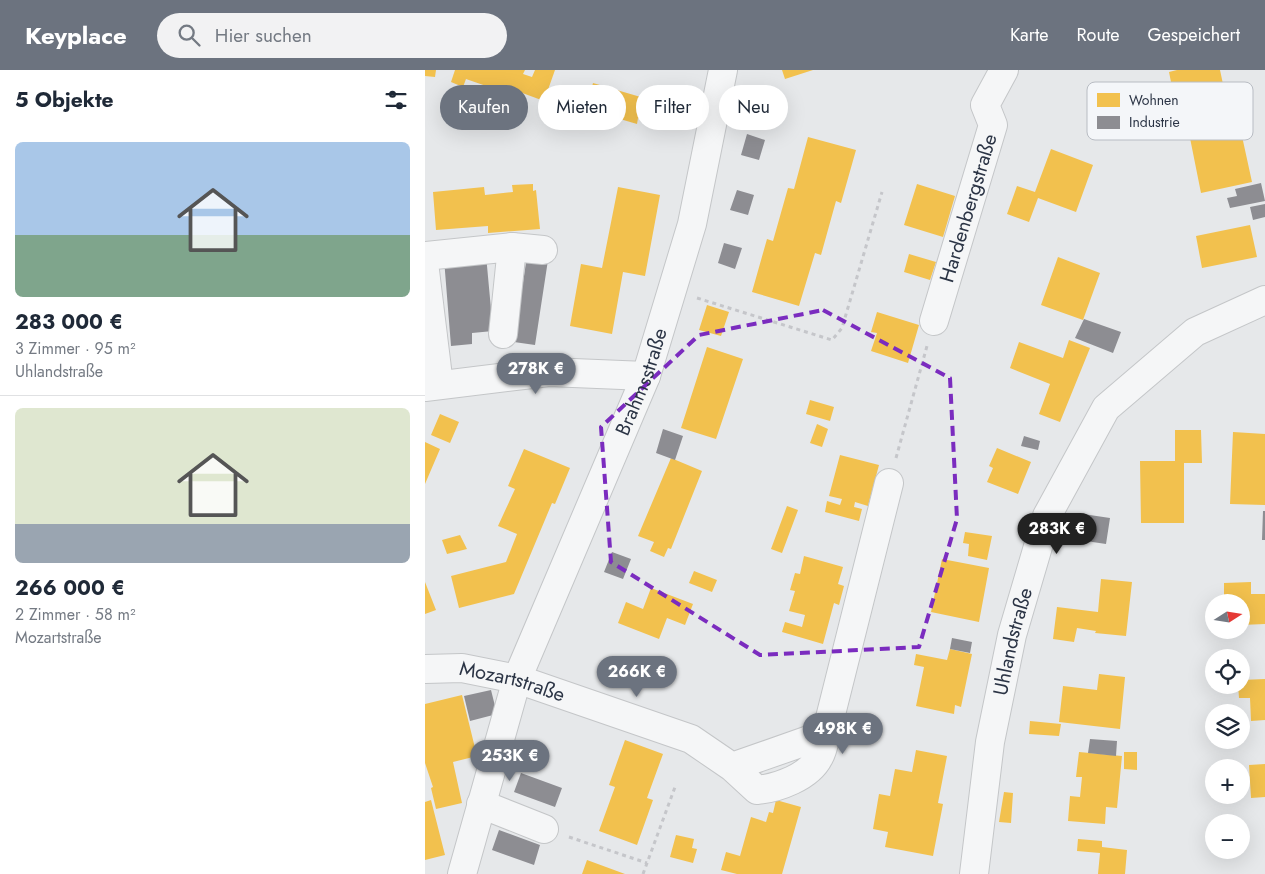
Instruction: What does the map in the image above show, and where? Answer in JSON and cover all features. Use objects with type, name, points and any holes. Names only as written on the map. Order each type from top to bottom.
[{"type":"street","name":"Brahmsstraße","points":[[461,874],[517,679],[646,376],[692,224],[723,70]]},
{"type":"street","name":"Hardenbergstraße","points":[[934,321],[993,125],[985,105],[1004,70]]},
{"type":"street","points":[[503,334],[512,248]]},
{"type":"street","points":[[425,256],[512,248],[543,250]]},
{"type":"street","points":[[425,271],[432,386],[549,372],[646,376]]},
{"type":"street","name":"Uhlandstraße","points":[[974,874],[990,742],[1012,635],[1047,516],[1106,408],[1195,332],[1265,300]]},
{"type":"street","name":"Mozartstraße","points":[[425,669],[461,668],[517,679],[691,739],[732,767],[757,790],[768,789],[813,768],[821,756],[889,483]]},
{"type":"street","points":[[481,804],[544,828]]},
{"type":"path","points":[[672,290],[832,340],[842,328],[882,192]]},
{"type":"path","points":[[889,483],[934,321]]},
{"type":"path","points":[[643,874],[675,787]]},
{"type":"path","points":[[544,828],[647,863]]},
{"type":"highlighted area","points":[[823,310],[950,378],[957,519],[919,647],[760,655],[611,562],[601,427],[699,335]]},
{"type":"building: Wohnen","points":[[425,70],[436,70],[435,77],[425,76]]},
{"type":"building: Wohnen","points":[[455,70],[525,70],[523,74],[532,77],[535,70],[555,70],[550,85],[538,85],[538,99],[528,95],[528,85],[483,85],[466,79],[464,85],[451,82]]},
{"type":"building: Wohnen","points":[[782,70],[813,70],[785,79]]},
{"type":"building: Wohnen","points":[[1177,70],[1220,70],[1223,82],[1171,82],[1169,72]]},
{"type":"building: Wohnen","points":[[626,93],[636,96],[636,124],[626,121]]},
{"type":"building: Wohnen","points":[[808,137],[856,150],[841,203],[836,201],[821,255],[815,253],[799,306],[752,292],[767,239],[773,241],[788,188],[794,189]]},
{"type":"building: Wohnen","points":[[1190,140],[1243,140],[1252,182],[1201,193]]},
{"type":"building: Wohnen","points":[[1051,149],[1093,165],[1076,212],[1038,198],[1029,222],[1007,214],[1017,186],[1035,192]]},
{"type":"building: Wohnen","points":[[533,184],[533,191],[536,190],[540,229],[488,233],[488,226],[436,230],[433,192],[484,187],[485,195],[513,192],[512,185]]},
{"type":"building: Wohnen","points":[[917,184],[955,196],[943,237],[904,225]]},
{"type":"building: Wohnen","points":[[618,187],[660,195],[645,276],[623,272],[612,334],[570,326],[581,264],[602,268]]},
{"type":"building: Wohnen","points":[[1250,225],[1257,257],[1202,268],[1196,236]]},
{"type":"building: Wohnen","points":[[909,254],[936,262],[930,280],[904,272]]},
{"type":"building: Wohnen","points":[[1058,257],[1100,273],[1083,320],[1041,305]]},
{"type":"building: Wohnen","points":[[707,305],[729,312],[721,336],[699,330]]},
{"type":"building: Wohnen","points":[[877,312],[919,325],[908,363],[871,351],[877,333],[871,332]]},
{"type":"building: Wohnen","points":[[1069,340],[1090,348],[1060,422],[1039,414],[1050,384],[1010,368],[1019,342],[1063,358]]},
{"type":"building: Wohnen","points":[[707,347],[743,359],[716,439],[681,428]]},
{"type":"building: Wohnen","points":[[810,400],[834,407],[830,421],[806,414]]},
{"type":"building: Wohnen","points":[[440,414],[459,422],[450,443],[431,435]]},
{"type":"building: Wohnen","points":[[817,424],[828,429],[822,447],[810,443]]},
{"type":"building: Wohnen","points":[[1175,430],[1201,430],[1202,463],[1184,463],[1184,523],[1141,523],[1140,461],[1175,461]]},
{"type":"building: Wohnen","points":[[1233,432],[1265,434],[1265,505],[1230,504]]},
{"type":"building: Wohnen","points":[[425,442],[440,449],[425,484]]},
{"type":"building: Wohnen","points":[[997,448],[1031,462],[1018,494],[987,482],[993,468],[989,466]]},
{"type":"building: Wohnen","points":[[524,449],[570,468],[555,504],[552,503],[514,594],[459,608],[451,576],[506,562],[517,534],[498,526],[515,489],[508,486]]},
{"type":"building: Wohnen","points":[[840,455],[879,465],[868,506],[855,502],[854,507],[862,509],[859,521],[825,512],[827,501],[840,505],[842,499],[829,496]]},
{"type":"building: Wohnen","points":[[671,458],[702,471],[671,549],[668,548],[664,557],[650,551],[654,542],[638,536]]},
{"type":"building: Wohnen","points":[[787,506],[798,510],[782,553],[771,549]]},
{"type":"building: Wohnen","points":[[965,532],[992,536],[987,560],[968,556],[969,544],[963,543]]},
{"type":"building: Wohnen","points":[[460,535],[467,549],[447,554],[442,540]]},
{"type":"building: Wohnen","points":[[804,556],[843,567],[838,584],[844,586],[839,605],[834,603],[823,644],[782,632],[785,622],[802,627],[805,615],[789,611],[795,591],[790,590],[795,573],[800,574]]},
{"type":"building: Wohnen","points":[[942,559],[989,568],[979,622],[931,612]]},
{"type":"building: Wohnen","points":[[694,571],[717,580],[712,592],[689,583]]},
{"type":"building: Wohnen","points":[[1101,579],[1132,582],[1126,636],[1095,633],[1096,631],[1077,628],[1074,642],[1053,639],[1057,607],[1098,612]]},
{"type":"building: Wohnen","points":[[425,582],[436,610],[425,614]]},
{"type":"building: Wohnen","points":[[1251,582],[1251,594],[1265,594],[1265,624],[1250,625],[1250,594],[1224,594],[1224,583]]},
{"type":"building: Wohnen","points":[[651,588],[693,604],[685,625],[667,618],[659,639],[618,623],[626,602],[643,609]]},
{"type":"building: Wohnen","points":[[950,649],[972,654],[961,707],[955,705],[954,714],[916,706],[924,667],[914,665],[916,654],[947,660]]},
{"type":"building: Wohnen","points":[[1099,674],[1125,677],[1120,729],[1059,722],[1063,686],[1097,690]]},
{"type":"building: Wohnen","points":[[1265,679],[1265,720],[1251,721],[1250,698],[1239,698],[1239,694],[1250,694],[1250,680]]},
{"type":"building: Wohnen","points":[[462,695],[477,756],[453,762],[462,803],[436,809],[431,788],[433,787],[425,763],[425,704]]},
{"type":"building: Wohnen","points":[[1030,721],[1061,724],[1059,736],[1029,734]]},
{"type":"building: Wohnen","points":[[625,740],[663,754],[647,798],[653,800],[637,845],[599,831],[615,787],[609,785]]},
{"type":"building: Wohnen","points":[[916,750],[947,756],[938,803],[943,804],[933,856],[885,847],[888,832],[873,829],[879,794],[890,796],[895,769],[912,772]]},
{"type":"building: Wohnen","points":[[1079,752],[1122,756],[1117,808],[1106,807],[1105,824],[1068,821],[1070,796],[1080,797],[1082,777],[1076,777]]},
{"type":"building: Wohnen","points":[[1124,752],[1137,752],[1137,770],[1124,769]]},
{"type":"building: Wohnen","points":[[1265,764],[1265,797],[1251,798],[1250,765]]},
{"type":"building: Wohnen","points":[[1004,792],[1013,793],[1011,823],[999,822]]},
{"type":"building: Wohnen","points":[[431,800],[445,855],[425,860],[425,802]]},
{"type":"building: Wohnen","points":[[776,800],[801,807],[782,874],[737,874],[721,870],[726,852],[740,856],[751,817],[766,822],[769,812],[773,813]]},
{"type":"building: Wohnen","points":[[676,835],[694,839],[692,848],[697,849],[693,863],[670,857]]},
{"type":"building: Wohnen","points":[[1078,839],[1102,841],[1102,847],[1127,850],[1125,874],[1098,874],[1100,853],[1077,851]]},
{"type":"building: Wohnen","points":[[587,860],[625,874],[582,874]]},
{"type":"building: Industrie","points":[[747,134],[765,140],[759,160],[741,155]]},
{"type":"building: Industrie","points":[[1261,183],[1265,201],[1230,208],[1227,198],[1237,196],[1235,189]]},
{"type":"building: Industrie","points":[[737,190],[754,195],[748,215],[730,210]]},
{"type":"building: Industrie","points":[[1265,204],[1265,217],[1253,220],[1250,207]]},
{"type":"building: Industrie","points":[[724,243],[742,248],[735,269],[718,263]]},
{"type":"building: Industrie","points":[[486,255],[493,331],[472,333],[472,344],[451,346],[444,259]]},
{"type":"building: Industrie","points":[[527,256],[548,260],[535,345],[514,342]]},
{"type":"building: Industrie","points":[[1084,319],[1121,332],[1113,353],[1075,338]]},
{"type":"building: Industrie","points":[[663,429],[683,436],[675,460],[656,453]]},
{"type":"building: Industrie","points":[[1024,436],[1040,441],[1038,450],[1021,446]]},
{"type":"building: Industrie","points":[[1263,511],[1265,511],[1265,540],[1262,540]]},
{"type":"building: Industrie","points":[[1083,514],[1110,518],[1106,544],[1079,540]]},
{"type":"building: Industrie","points":[[612,552],[631,559],[623,579],[604,572]]},
{"type":"building: Industrie","points":[[952,638],[972,642],[970,653],[950,649]]},
{"type":"building: Industrie","points":[[491,690],[497,714],[470,721],[464,696]]},
{"type":"building: Industrie","points":[[1090,739],[1117,741],[1116,756],[1088,753]]},
{"type":"building: Industrie","points":[[521,773],[562,788],[555,807],[514,792]]},
{"type":"building: Industrie","points":[[499,830],[540,845],[534,865],[492,850]]}]
